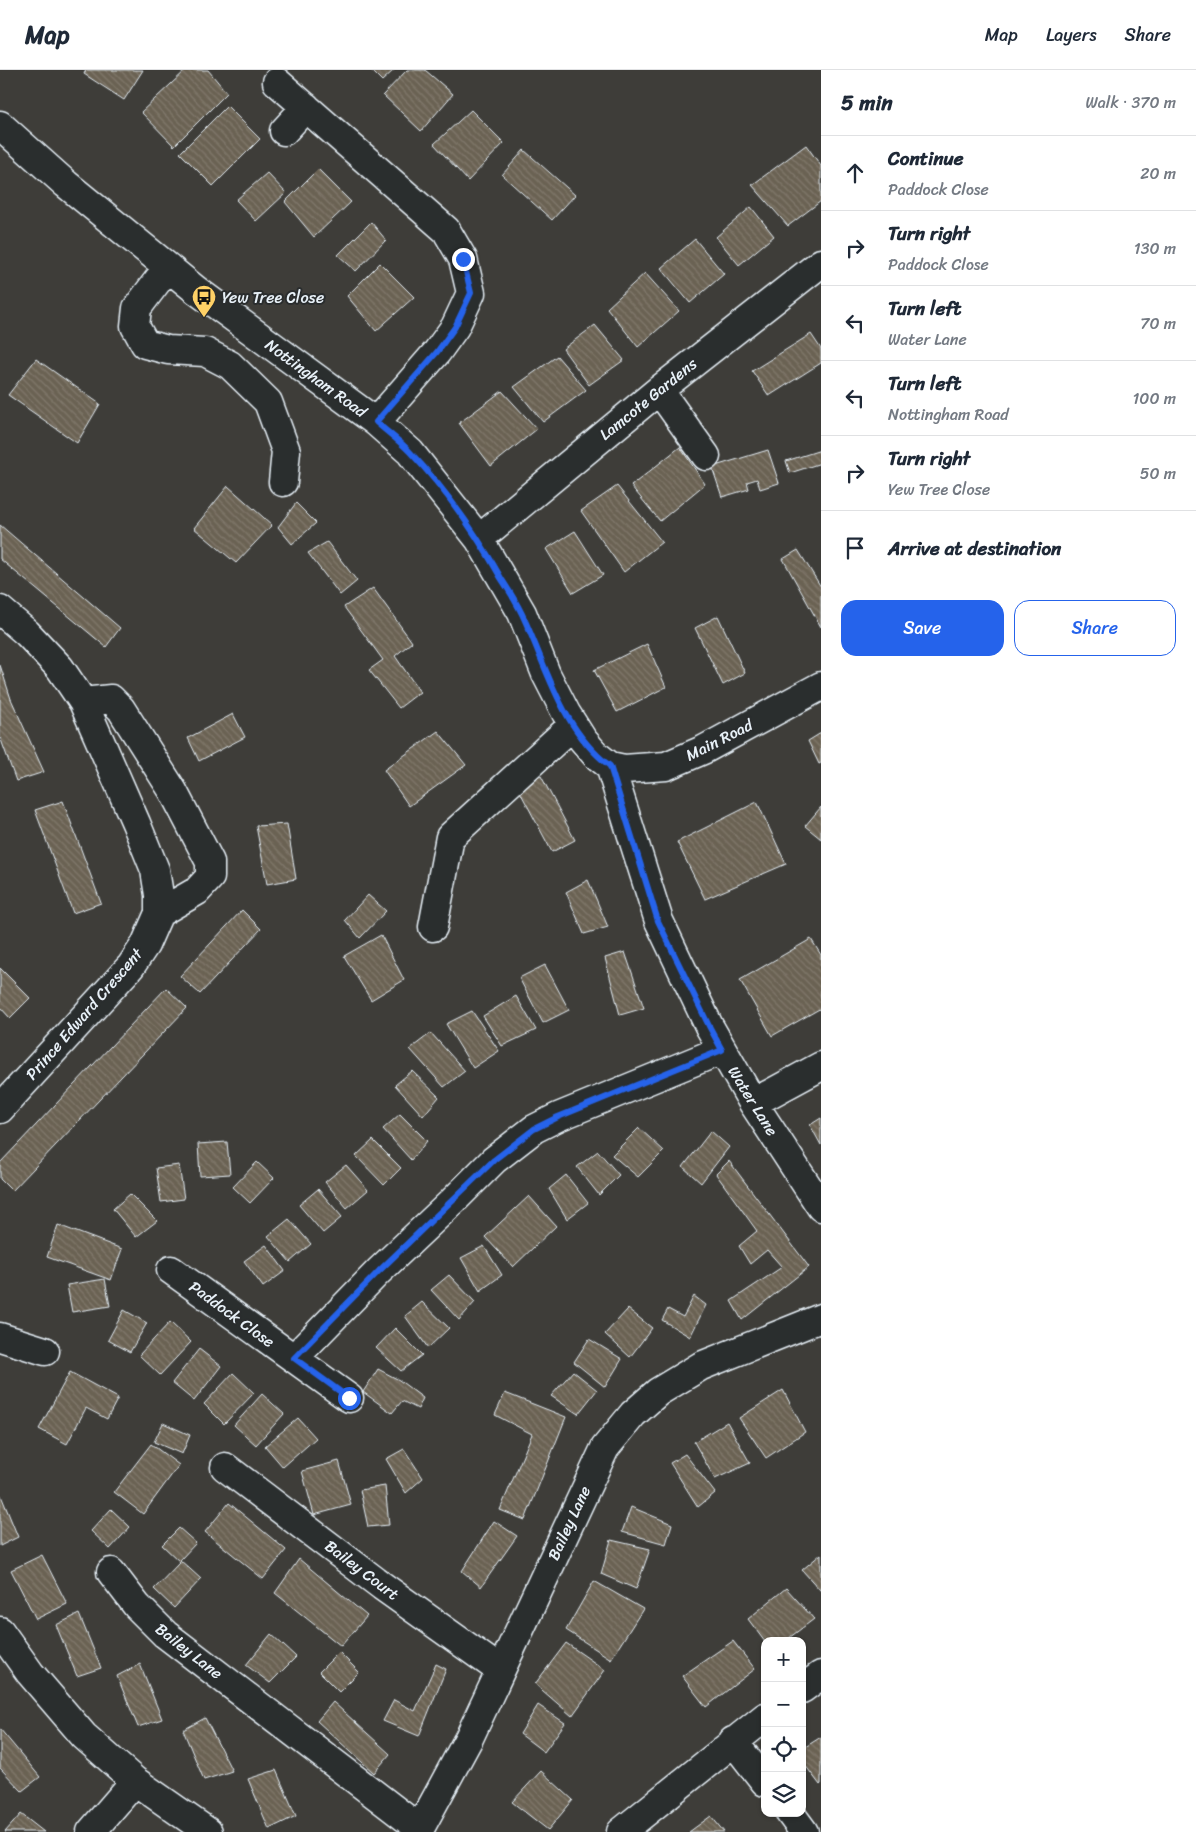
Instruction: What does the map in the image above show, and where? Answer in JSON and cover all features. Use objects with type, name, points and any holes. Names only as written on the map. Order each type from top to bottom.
[{"type":"street","points":[[277,82],[446,230],[463,259],[471,293],[455,327],[437,352],[376,422]]},
{"type":"street","points":[[284,131],[306,107]]},
{"type":"street","name":"Nottingham Road","points":[[0,125],[66,184],[196,290],[376,422],[410,452],[479,539],[522,613],[546,674],[573,725],[596,755],[610,766]]},
{"type":"street","name":"Lamcote Gardens","points":[[479,539],[659,390],[821,264]]},
{"type":"street","points":[[168,267],[137,308],[135,326],[145,344],[168,350],[206,352],[230,365],[268,402],[286,450],[283,482]]},
{"type":"street","points":[[659,390],[706,456]]},
{"type":"street","name":"Prince Edward Crescent","points":[[0,610],[27,633],[60,668],[83,702],[155,870],[159,895],[159,913],[145,945],[130,966],[0,1109]]},
{"type":"street","name":"Main Road","points":[[610,766],[624,769],[666,766],[703,750],[821,686]]},
{"type":"street","points":[[83,702],[96,699],[111,699],[121,709],[173,791],[210,862],[210,878],[197,891],[159,913]]},
{"type":"street","points":[[433,927],[450,836],[573,725]]},
{"type":"street","name":"Water Lane","points":[[610,766],[658,921],[722,1050],[753,1103],[821,1207]]},
{"type":"street","points":[[294,1358],[379,1271],[494,1160],[534,1129],[558,1117],[722,1050]]},
{"type":"street","points":[[753,1103],[821,1066]]},
{"type":"street","name":"Paddock Close","points":[[171,1270],[349,1398]]},
{"type":"street","name":"Bailey Lane","points":[[111,1572],[137,1606],[165,1634],[419,1830],[469,1738],[605,1448],[633,1414],[658,1392],[701,1366],[821,1318]]},
{"type":"street","points":[[0,1337],[45,1351]]},
{"type":"street","name":"Bailey Court","points":[[225,1467],[382,1586],[500,1670]]},
{"type":"street","points":[[0,1631],[30,1673],[84,1736],[135,1781],[208,1832]]},
{"type":"street","points":[[806,1686],[821,1675]]},
{"type":"street","points":[[621,1832],[761,1720]]},
{"type":"street","points":[[733,1741],[761,1777]]},
{"type":"street","points":[[92,1832],[135,1781]]},
{"type":"street","points":[[793,1817],[804,1832]]},
{"type":"building","points":[[86,70],[143,70],[124,100],[84,74]]},
{"type":"building","points":[[186,70],[208,70],[227,93],[174,146],[141,112]]},
{"type":"building","points":[[371,70],[394,70],[382,81]]},
{"type":"building","points":[[407,70],[425,70],[453,94],[421,131],[383,95]]},
{"type":"building","points":[[227,106],[260,139],[213,186],[180,153]]},
{"type":"building","points":[[471,110],[504,143],[468,181],[434,144]]},
{"type":"building","points":[[806,145],[821,166],[821,201],[788,226],[752,185]]},
{"type":"building","points":[[524,150],[575,195],[552,220],[502,175]]},
{"type":"building","points":[[318,169],[351,202],[314,237],[285,202]]},
{"type":"building","points":[[267,173],[286,193],[256,221],[236,200]]},
{"type":"building","points":[[751,207],[774,236],[739,265],[716,237]]},
{"type":"building","points":[[371,222],[386,240],[356,271],[338,255]]},
{"type":"building","points":[[695,239],[724,274],[690,303],[661,268]]},
{"type":"building","points":[[380,263],[414,297],[376,331],[347,296]]},
{"type":"building","points":[[645,273],[679,311],[638,347],[607,308]]},
{"type":"building","points":[[595,325],[624,360],[589,385],[563,349]]},
{"type":"building","points":[[811,334],[821,349],[821,363],[769,396],[752,371]]},
{"type":"building","points":[[557,356],[586,390],[543,422],[514,387]]},
{"type":"building","points":[[36,359],[100,404],[77,443],[8,395]]},
{"type":"building","points":[[502,391],[537,429],[491,466],[459,423]]},
{"type":"building","points":[[680,447],[705,484],[660,521],[631,486]]},
{"type":"building","points":[[768,450],[779,483],[760,489],[757,479],[747,482],[749,489],[722,497],[712,467]]},
{"type":"building","points":[[821,450],[821,463],[790,473],[786,461]]},
{"type":"building","points":[[228,486],[272,525],[236,563],[194,528]]},
{"type":"building","points":[[617,486],[662,542],[624,572],[581,511]]},
{"type":"building","points":[[296,503],[316,523],[292,544],[278,527]]},
{"type":"building","points":[[0,525],[120,628],[106,647],[0,559]]},
{"type":"building","points":[[575,531],[603,575],[573,593],[546,549]]},
{"type":"building","points":[[327,542],[357,581],[340,595],[308,553]]},
{"type":"building","points":[[798,550],[821,587],[821,627],[783,559]]},
{"type":"building","points":[[373,588],[412,642],[395,656],[420,692],[399,708],[369,670],[383,660],[344,607]]},
{"type":"building","points":[[718,616],[745,673],[723,685],[695,628]]},
{"type":"building","points":[[647,644],[666,687],[617,712],[594,670]]},
{"type":"building","points":[[0,665],[11,699],[44,772],[16,781],[0,737]]},
{"type":"building","points":[[233,714],[245,737],[199,761],[188,738]]},
{"type":"building","points":[[438,731],[466,765],[409,806],[384,770]]},
{"type":"building","points":[[821,733],[821,763],[819,764],[808,741]]},
{"type":"building","points":[[541,776],[575,840],[552,852],[518,788]]},
{"type":"building","points":[[63,801],[101,903],[73,913],[35,810]]},
{"type":"building","points":[[757,802],[786,864],[705,899],[677,842]]},
{"type":"building","points":[[821,807],[821,839],[805,826]]},
{"type":"building","points":[[287,824],[296,879],[267,884],[256,826]]},
{"type":"building","points":[[588,880],[608,927],[584,934],[566,892]]},
{"type":"building","points":[[368,895],[386,911],[360,938],[345,920]]},
{"type":"building","points":[[242,910],[261,929],[200,994],[180,976]]},
{"type":"building","points":[[381,935],[404,980],[371,1000],[344,956]]},
{"type":"building","points":[[811,939],[821,955],[821,1008],[772,1036],[740,980]]},
{"type":"building","points":[[625,952],[644,1008],[620,1015],[605,958]]},
{"type":"building","points":[[545,965],[569,1010],[543,1023],[519,978]]},
{"type":"building","points":[[0,968],[30,998],[10,1018],[0,1007]]},
{"type":"building","points":[[166,988],[187,1008],[12,1191],[0,1179],[0,1163]]},
{"type":"building","points":[[516,996],[536,1030],[502,1046],[483,1016]]},
{"type":"building","points":[[472,1011],[499,1051],[473,1068],[446,1024]]},
{"type":"building","points":[[431,1033],[465,1071],[444,1087],[410,1049]]},
{"type":"building","points":[[412,1071],[439,1097],[423,1116],[395,1085]]},
{"type":"building","points":[[400,1114],[427,1141],[411,1160],[383,1129]]},
{"type":"building","points":[[821,1118],[821,1145],[810,1125]]},
{"type":"building","points":[[639,1128],[664,1151],[638,1177],[612,1155]]},
{"type":"building","points":[[711,1131],[729,1147],[701,1183],[683,1167]]},
{"type":"building","points":[[373,1140],[401,1168],[384,1185],[356,1156]]},
{"type":"building","points":[[227,1142],[230,1174],[200,1176],[198,1144]]},
{"type":"building","points":[[598,1151],[619,1175],[599,1195],[577,1167]]},
{"type":"building","points":[[729,1161],[809,1267],[742,1320],[731,1301],[782,1267],[767,1250],[750,1264],[739,1246],[757,1231],[716,1174]]},
{"type":"building","points":[[257,1162],[274,1178],[250,1203],[233,1187]]},
{"type":"building","points":[[179,1165],[184,1199],[161,1202],[156,1168]]},
{"type":"building","points":[[346,1165],[368,1190],[347,1208],[325,1182]]},
{"type":"building","points":[[566,1175],[588,1203],[567,1219],[549,1189]]},
{"type":"building","points":[[318,1189],[342,1217],[323,1233],[299,1205]]},
{"type":"building","points":[[130,1194],[157,1221],[136,1237],[113,1209]]},
{"type":"building","points":[[529,1196],[556,1226],[513,1267],[485,1237]]},
{"type":"building","points":[[289,1219],[311,1244],[290,1262],[268,1236]]},
{"type":"building","points":[[58,1225],[122,1249],[111,1280],[47,1257]]},
{"type":"building","points":[[266,1245],[285,1271],[263,1287],[244,1261]]},
{"type":"building","points":[[484,1246],[502,1275],[480,1291],[461,1258]]},
{"type":"building","points":[[449,1275],[475,1302],[459,1320],[431,1290]]},
{"type":"building","points":[[105,1279],[110,1306],[72,1312],[67,1285]]},
{"type":"building","points":[[694,1296],[706,1305],[690,1337],[662,1320],[668,1309],[683,1317]]},
{"type":"building","points":[[422,1302],[449,1328],[428,1348],[405,1316]]},
{"type":"building","points":[[628,1309],[652,1328],[630,1357],[605,1334]]},
{"type":"building","points":[[124,1310],[147,1323],[130,1352],[108,1340]]},
{"type":"building","points":[[170,1322],[191,1342],[160,1375],[139,1355]]},
{"type":"building","points":[[395,1328],[422,1355],[401,1371],[376,1348]]},
{"type":"building","points":[[589,1339],[622,1359],[605,1387],[574,1362]]},
{"type":"building","points":[[199,1349],[221,1366],[194,1401],[172,1383]]},
{"type":"building","points":[[378,1369],[399,1380],[423,1398],[418,1409],[402,1401],[392,1413],[363,1392]]},
{"type":"building","points":[[573,1371],[597,1390],[578,1414],[551,1396]]},
{"type":"building","points":[[70,1372],[118,1398],[107,1419],[86,1408],[67,1444],[39,1429]]},
{"type":"building","points":[[233,1373],[254,1393],[224,1424],[204,1404]]},
{"type":"building","points":[[783,1390],[805,1432],[766,1458],[739,1418]]},
{"type":"building","points":[[505,1393],[566,1417],[525,1520],[500,1510],[532,1434],[495,1415]]},
{"type":"building","points":[[262,1394],[284,1414],[256,1445],[234,1425]]},
{"type":"building","points":[[298,1418],[316,1438],[283,1467],[265,1446]]},
{"type":"building","points":[[727,1422],[750,1463],[715,1479],[694,1442]]},
{"type":"building","points":[[163,1423],[190,1435],[182,1454],[154,1442]]},
{"type":"building","points":[[151,1444],[179,1465],[143,1514],[114,1492]]},
{"type":"building","points":[[404,1449],[423,1478],[406,1493],[386,1459]]},
{"type":"building","points":[[685,1454],[715,1493],[698,1507],[670,1463]]},
{"type":"building","points":[[339,1461],[351,1505],[314,1515],[302,1471]]},
{"type":"building","points":[[385,1486],[389,1525],[368,1527],[360,1490]]},
{"type":"building","points":[[0,1493],[18,1537],[0,1546]]},
{"type":"building","points":[[229,1503],[286,1550],[263,1579],[205,1532]]},
{"type":"building","points":[[631,1507],[672,1524],[666,1544],[622,1532]]},
{"type":"building","points":[[111,1509],[130,1527],[110,1549],[91,1531]]},
{"type":"building","points":[[494,1521],[517,1536],[481,1587],[462,1571]]},
{"type":"building","points":[[179,1528],[196,1543],[180,1560],[201,1579],[174,1608],[154,1589],[180,1562],[162,1545]]},
{"type":"building","points":[[611,1540],[650,1549],[636,1589],[601,1574]]},
{"type":"building","points":[[821,1554],[821,1591],[802,1570]]},
{"type":"building","points":[[42,1555],[67,1604],[36,1619],[11,1570]]},
{"type":"building","points":[[299,1559],[367,1616],[341,1646],[275,1593]]},
{"type":"building","points":[[594,1581],[643,1609],[611,1659],[566,1630]]},
{"type":"building","points":[[786,1588],[814,1619],[790,1637],[761,1637],[748,1619]]},
{"type":"building","points":[[79,1614],[101,1668],[77,1676],[56,1625]]},
{"type":"building","points":[[271,1634],[296,1657],[270,1683],[246,1665]]},
{"type":"building","points":[[733,1641],[755,1669],[706,1707],[682,1676]]},
{"type":"building","points":[[566,1643],[605,1670],[572,1716],[535,1684]]},
{"type":"building","points":[[339,1652],[359,1672],[339,1692],[319,1672]]},
{"type":"building","points":[[140,1664],[162,1719],[138,1727],[117,1676]]},
{"type":"building","points":[[436,1664],[446,1669],[419,1736],[383,1721],[394,1700],[415,1711]]},
{"type":"building","points":[[333,1702],[390,1754],[374,1773],[317,1721]]},
{"type":"building","points":[[538,1705],[565,1723],[544,1752],[520,1734]]},
{"type":"building","points":[[205,1718],[232,1771],[204,1780],[183,1730]]},
{"type":"building","points":[[0,1729],[40,1777],[22,1791],[0,1768]]},
{"type":"building","points":[[821,1737],[820,1785],[806,1766],[806,1746]]},
{"type":"building","points":[[276,1770],[296,1816],[269,1829],[248,1779]]},
{"type":"building","points":[[541,1771],[573,1800],[548,1830],[512,1802]]},
{"type":"building","points":[[21,1814],[44,1832],[5,1832]]},
{"type":"building","points":[[711,1816],[724,1832],[689,1832]]},
{"type":"place","name":"Yew Tree Close","points":[[204,318]]},
{"type":"route","points":[[349,1398],[294,1358],[379,1271],[494,1160],[534,1129],[558,1117],[722,1050],[658,921],[610,766],[596,755],[583,740],[566,713],[546,674],[522,613],[479,539],[410,452],[376,422],[437,352],[455,327],[471,293],[463,259]]}]
